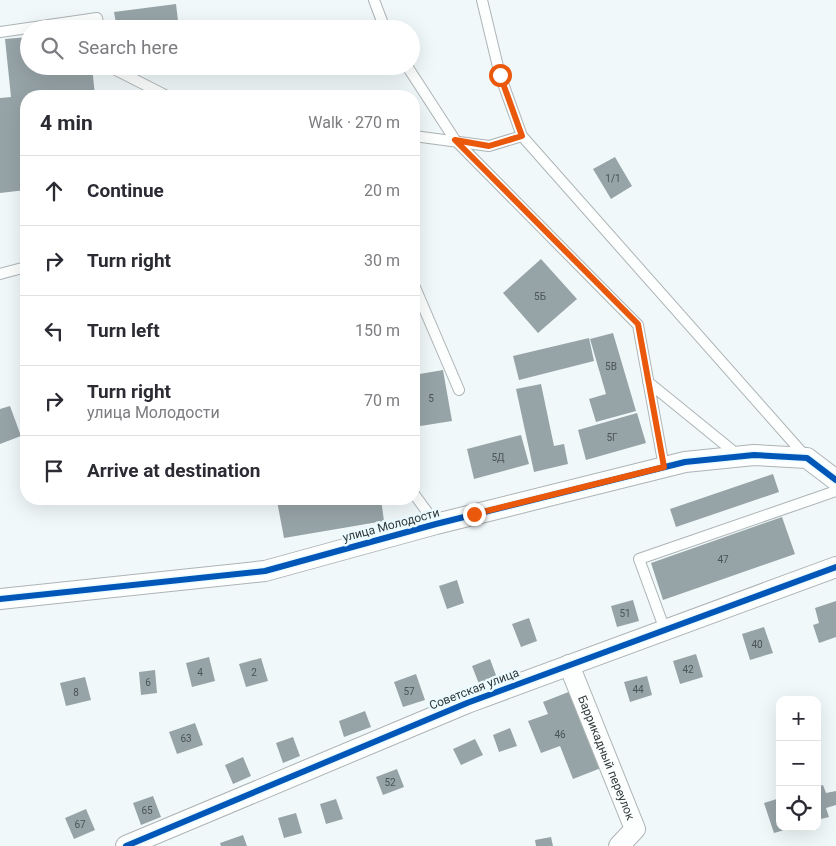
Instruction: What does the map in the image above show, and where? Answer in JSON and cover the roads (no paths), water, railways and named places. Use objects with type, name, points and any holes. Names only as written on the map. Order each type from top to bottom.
[{"type":"street","name":"улица Молодости","points":[[0,598],[265,571],[436,524],[685,462],[754,455],[807,458]]},
{"type":"street","points":[[807,458],[836,480]]},
{"type":"street","name":"Советская улица","points":[[126,846],[467,703],[836,568]]},
{"type":"street","name":"Баррикадный переулок","points":[[569,665],[635,828],[619,846]]},
{"type":"lane","points":[[374,0],[382,20]]},
{"type":"lane","points":[[482,0],[500,75],[522,136],[807,458]]},
{"type":"lane","points":[[83,20],[97,18],[98,20]]},
{"type":"lane","points":[[0,32],[20,29]]},
{"type":"lane","points":[[126,75],[155,90]]},
{"type":"lane","points":[[413,75],[455,140],[638,324],[664,467]]},
{"type":"lane","points":[[420,137],[489,146],[522,136]]},
{"type":"lane","points":[[0,274],[20,269]]},
{"type":"lane","points":[[420,299],[459,390]]},
{"type":"lane","points":[[648,382],[739,456]]},
{"type":"lane","points":[[665,630],[640,559],[836,491]]},
{"type":"lane","points":[[420,502],[436,524]]}]
